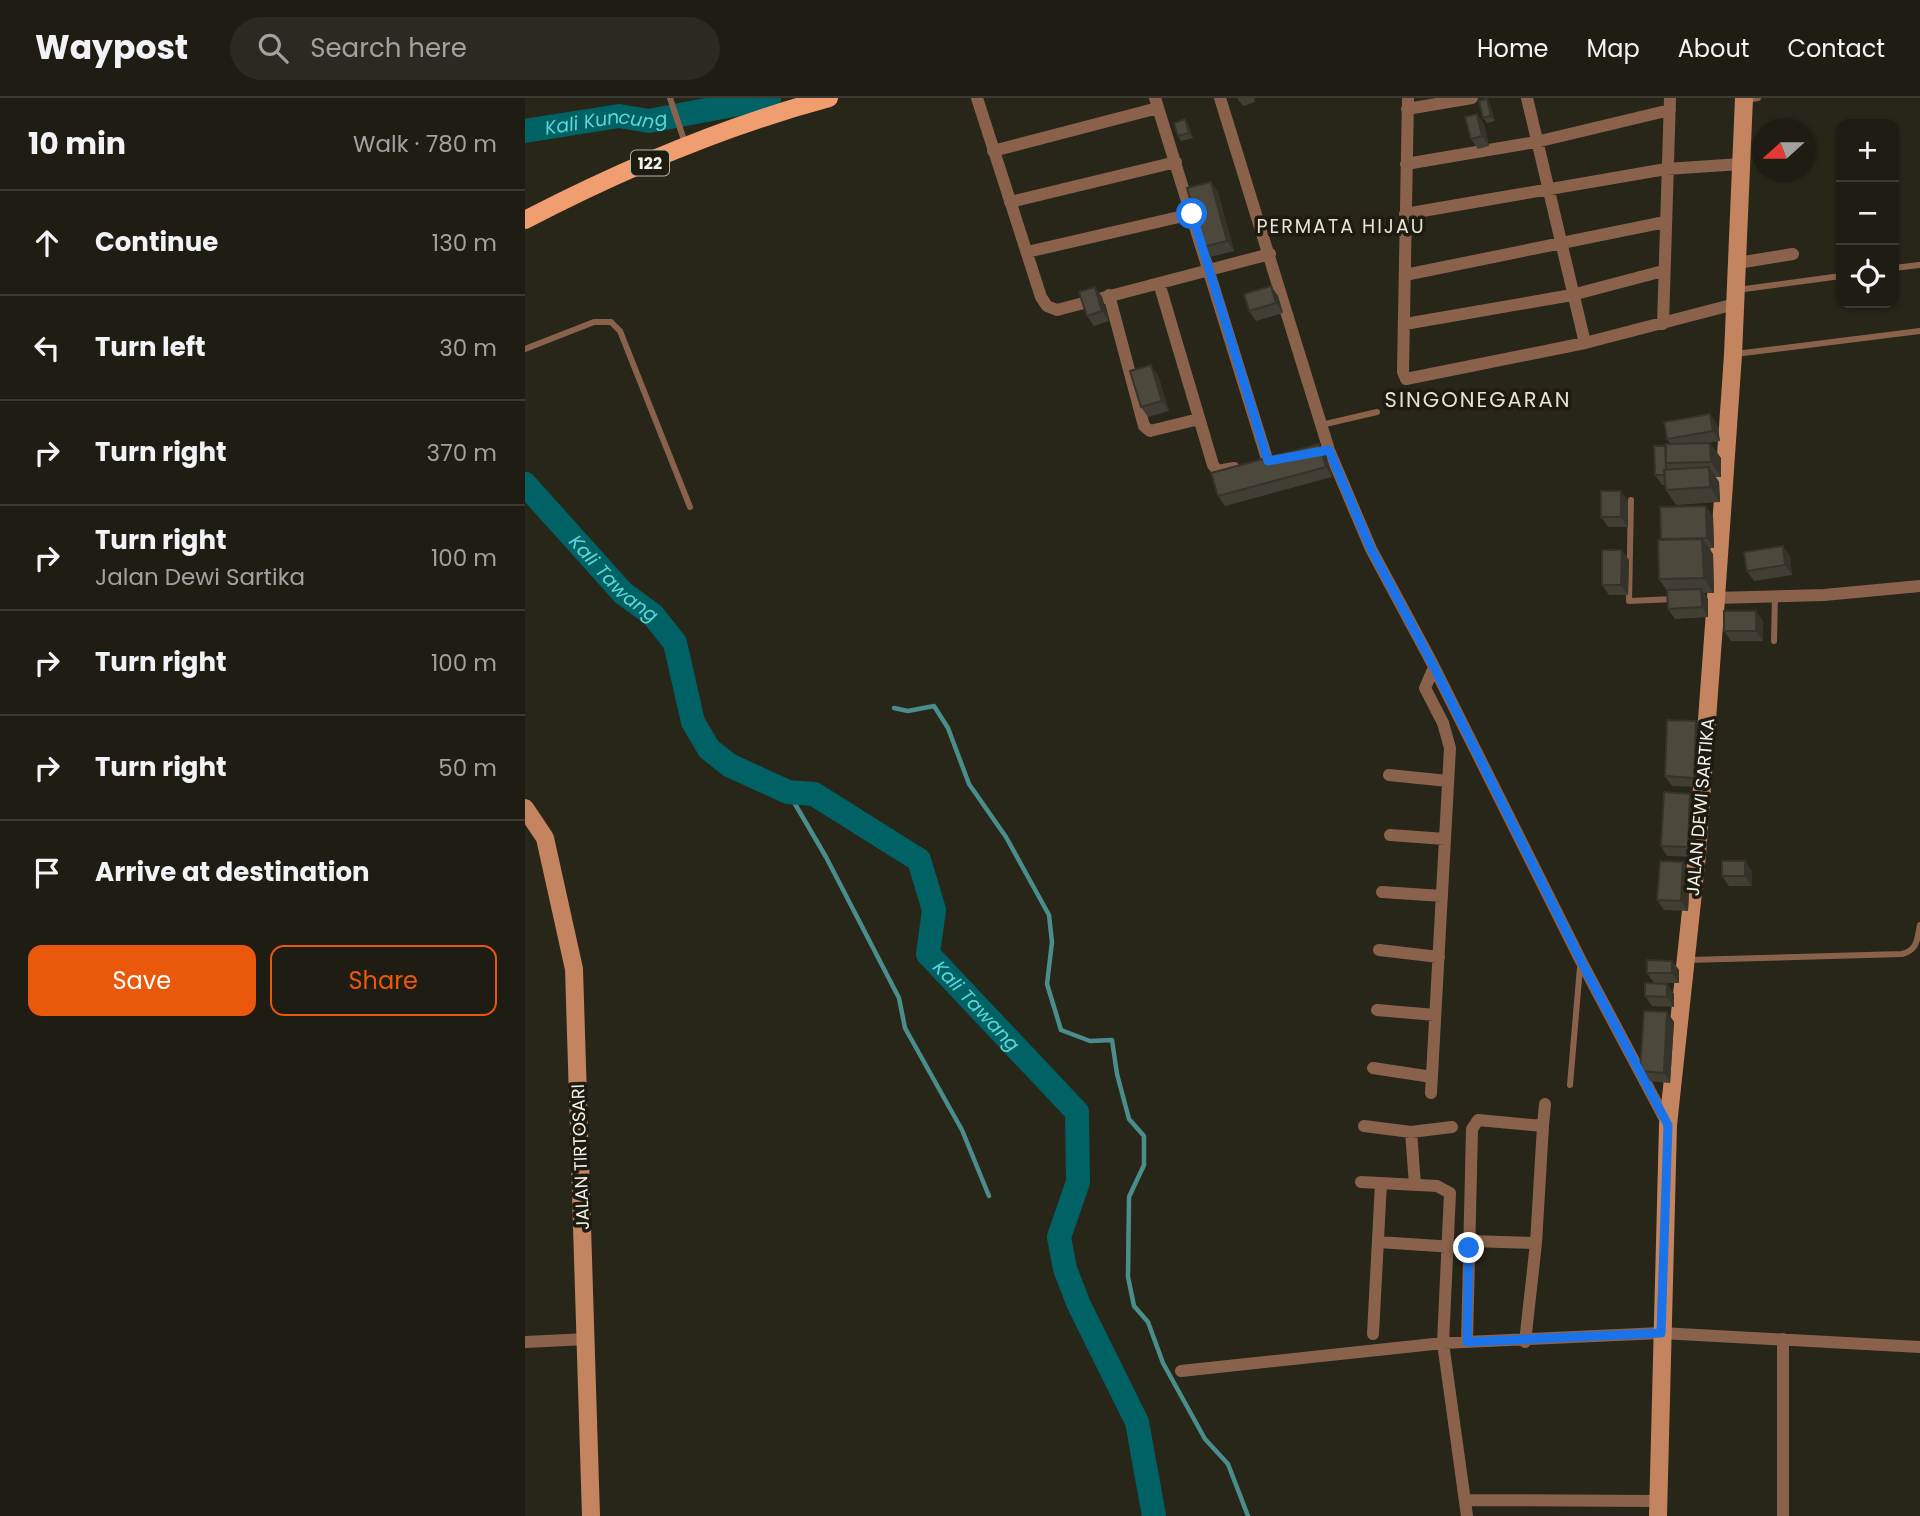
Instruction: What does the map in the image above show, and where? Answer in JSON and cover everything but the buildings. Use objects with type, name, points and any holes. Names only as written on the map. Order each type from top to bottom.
[{"type":"main road","name":"122","points":[[525,220],[684,141],[829,98]]},
{"type":"main road","name":"JALAN DEWI SARTIKA","points":[[1658,1508],[1668,1125],[1697,855],[1710,598],[1733,355],[1741,164],[1748,99]]},
{"type":"main road","name":"JALAN TIRTOSARI","points":[[525,808],[545,838],[574,969],[591,1516]]},
{"type":"street","points":[[977,98],[1047,306],[1057,310],[1271,254]]},
{"type":"street","points":[[1220,98],[1271,254],[1329,450],[1371,549],[1434,667],[1581,961],[1668,1125]]},
{"type":"street","points":[[1472,98],[1407,103],[1403,372],[1408,379],[1585,343],[1663,324],[1735,297]]},
{"type":"street","points":[[1527,98],[1585,343]]},
{"type":"street","points":[[993,151],[1157,103],[1211,270],[1262,463],[1221,471],[1215,469],[1159,283]]},
{"type":"street","points":[[1406,163],[1537,142],[1670,104],[1664,222],[1663,324]]},
{"type":"street","points":[[1010,202],[1176,162]]},
{"type":"street","points":[[1405,214],[1666,169],[1741,164]]},
{"type":"street","points":[[1027,252],[1192,214]]},
{"type":"street","points":[[1405,275],[1664,222]]},
{"type":"street","points":[[1737,263],[1793,254]]},
{"type":"street","points":[[1405,324],[1572,295],[1664,271]]},
{"type":"street","points":[[1109,295],[1144,426],[1150,430],[1199,419]]},
{"type":"street","points":[[1306,454],[1329,450]]},
{"type":"street","points":[[1710,598],[1920,586]]},
{"type":"street","points":[[1431,1093],[1450,748],[1443,723],[1425,688],[1434,667]]},
{"type":"street","points":[[1389,775],[1448,781]]},
{"type":"street","points":[[1390,835],[1445,839]]},
{"type":"street","points":[[1382,892],[1442,896]]},
{"type":"street","points":[[1379,950],[1439,957]]},
{"type":"street","points":[[1377,1010],[1436,1015]]},
{"type":"street","points":[[1373,1068],[1432,1077]]},
{"type":"street","points":[[1525,1342],[1536,1243],[1545,1104]]},
{"type":"street","points":[[1467,1342],[1473,1123],[1478,1120],[1543,1126]]},
{"type":"street","points":[[1364,1126],[1411,1132],[1452,1127]]},
{"type":"street","points":[[1411,1132],[1415,1185]]},
{"type":"street","points":[[1361,1182],[1437,1186],[1450,1193],[1443,1343],[1467,1516]]},
{"type":"street","points":[[1373,1334],[1381,1183]]},
{"type":"street","points":[[1378,1242],[1446,1246],[1536,1243]]},
{"type":"street","points":[[1181,1371],[1443,1343],[1525,1342],[1661,1333],[1920,1347]]},
{"type":"street","points":[[525,1342],[587,1339]]},
{"type":"street","points":[[1783,1339],[1783,1516]]},
{"type":"street","points":[[1465,1500],[1658,1508]]},
{"type":"lane","points":[[670,99],[684,141]]},
{"type":"lane","points":[[1899,267],[1919,265]]},
{"type":"lane","points":[[1735,297],[1836,277]]},
{"type":"lane","points":[[525,349],[594,322],[611,322],[620,331],[690,508]]},
{"type":"lane","points":[[1733,355],[1920,331]]},
{"type":"lane","points":[[1321,425],[1377,412]]},
{"type":"lane","points":[[1631,500],[1629,601],[1679,599]]},
{"type":"lane","points":[[1774,641],[1775,596]]},
{"type":"lane","points":[[1686,960],[1902,954],[1916,946],[1920,925]]},
{"type":"lane","points":[[1570,1085],[1581,961]]},
{"type":"waterway","name":"Kali Kuncung","points":[[525,131],[619,116],[649,121],[769,98]]},
{"type":"waterway","name":"Kali Tawang","points":[[525,484],[623,593],[653,615],[675,643],[693,722],[709,749],[729,765],[788,792],[814,794],[919,860],[934,910],[928,954],[1077,1112],[1078,1182],[1059,1237],[1065,1269],[1079,1305],[1137,1422],[1154,1516]]},
{"type":"waterway","points":[[894,708],[908,711],[934,706],[948,728],[969,784],[1006,837],[1049,915],[1052,942],[1047,984],[1061,1030],[1090,1041],[1112,1040],[1117,1074],[1129,1119],[1144,1136],[1144,1165],[1129,1197],[1128,1277],[1134,1306],[1148,1322],[1163,1363],[1205,1439],[1228,1464],[1248,1516]]},
{"type":"waterway","points":[[788,792],[826,857],[899,998],[905,1028],[962,1130],[989,1196]]},
{"type":"district","name":"PERMATA HIJAU","points":[[1341,226]]},
{"type":"district","name":"SINGONEGARAN","points":[[1478,399]]},
{"type":"route","points":[[1192,214],[1268,461],[1329,450],[1371,549],[1434,667],[1581,961],[1668,1125],[1661,1333],[1525,1342],[1467,1342],[1469,1248]]}]
